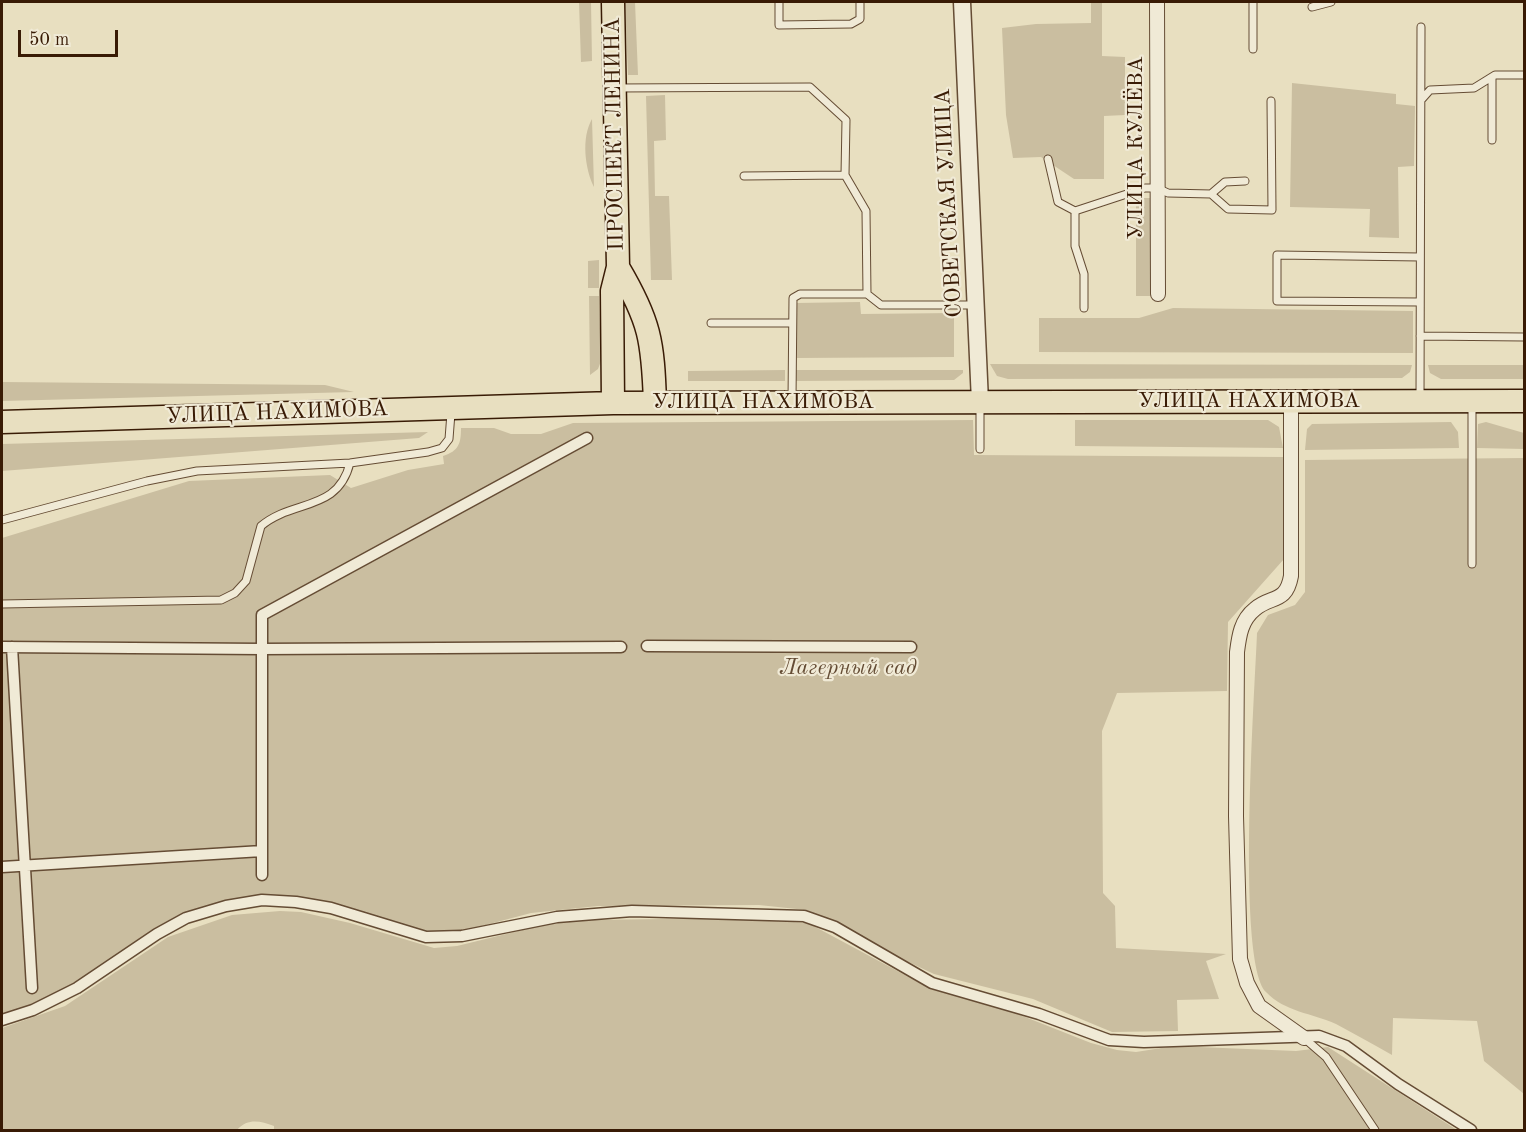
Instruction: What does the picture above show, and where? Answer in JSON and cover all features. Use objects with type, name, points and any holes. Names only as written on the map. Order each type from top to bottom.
[{"type":"main road","name":"ПРОСПЕКТ ЛЕНИНА","points":[[613,2],[618,267],[612,291],[613,403]]},
{"type":"main road","name":"ПРОСПЕКТ ЛЕНИНА","points":[[618,267],[639,302],[650,335],[655,403]]},
{"type":"main road","points":[[613,339],[621,346],[630,349],[642,345],[650,335]]},
{"type":"main road","name":"УЛИЦА НАХИМОВА","points":[[2,422],[613,403],[1524,400]]},
{"type":"street","name":"СОВЕТСКАЯ УЛИЦА","points":[[962,2],[980,402]]},
{"type":"street","name":"УЛИЦА КУЛЁВА","points":[[1157,2],[1158,294]]},
{"type":"street","points":[[1291,400],[1292,576],[1289,588],[1278,599],[1256,607],[1246,618],[1240,632],[1237,652],[1238,940],[1247,983],[1259,1006],[1304,1038]]},
{"type":"street","points":[[262,875],[262,615],[587,438]]},
{"type":"street","points":[[647,646],[911,647]]},
{"type":"street","points":[[32,988],[25,865],[7,647],[262,650],[621,647]]},
{"type":"street","points":[[2,867],[262,851]]},
{"type":"street","points":[[2,1020],[33,1010],[77,988],[157,934],[186,918],[226,906],[262,900],[296,902],[331,908],[426,937],[462,936],[557,917],[632,911],[804,916],[835,927],[932,983],[1039,1014],[1109,1040],[1319,1036],[1346,1046],[1398,1084],[1471,1131]]},
{"type":"lane","points":[[779,2],[780,25],[851,24],[860,19],[860,2]]},
{"type":"lane","points":[[1253,2],[1253,49]]},
{"type":"lane","points":[[1312,7],[1331,2]]},
{"type":"lane","points":[[1420,400],[1421,27]]},
{"type":"lane","points":[[1420,104],[1422,98],[1430,90],[1474,88],[1501,75],[1524,75]]},
{"type":"lane","points":[[1492,78],[1492,140]]},
{"type":"lane","points":[[614,88],[810,87],[846,120],[845,175],[866,211],[867,294]]},
{"type":"lane","points":[[1211,194],[1228,209],[1272,210],[1271,101]]},
{"type":"lane","points":[[1048,159],[1058,202],[1075,211],[1134,191],[1157,188],[1168,194],[1211,194],[1225,182],[1245,181]]},
{"type":"lane","points":[[744,176],[845,175]]},
{"type":"lane","points":[[1075,211],[1075,246],[1083,274],[1084,308]]},
{"type":"lane","points":[[1420,257],[1277,255],[1277,301],[1420,302]]},
{"type":"lane","points":[[792,402],[791,303],[797,295],[867,294],[881,305],[977,305]]},
{"type":"lane","points":[[711,323],[791,323]]},
{"type":"lane","points":[[1420,336],[1524,337]]},
{"type":"lane","points":[[1472,400],[1472,564]]},
{"type":"lane","points":[[980,402],[980,449]]},
{"type":"lane","points":[[2,520],[147,481],[197,471],[350,464],[442,448],[449,439],[451,408]]},
{"type":"lane","points":[[2,604],[177,602],[230,597],[246,581],[261,526],[276,517],[336,492],[347,475],[350,464]]},
{"type":"lane","points":[[1304,1038],[1326,1057],[1375,1131]]},
{"type":"green space","points":[[579,2],[591,2],[592,61],[581,62]]},
{"type":"green space","points":[[625,2],[635,2],[638,75],[628,75]]},
{"type":"green space","points":[[1091,2],[1102,2],[1102,56],[1125,57],[1125,115],[1104,116],[1104,179],[1074,179],[1041,157],[1013,158],[1006,115],[1002,28],[1036,24],[1091,23]]},
{"type":"green space","points":[[1292,83],[1396,94],[1396,104],[1415,106],[1414,166],[1398,167],[1399,238],[1369,237],[1370,209],[1290,207]]},
{"type":"green space","points":[[665,95],[666,140],[654,141],[655,196],[669,196],[672,280],[651,280],[646,96]]},
{"type":"green space","points":[[592,119],[594,187],[588,171],[585,144]]},
{"type":"green space","points":[[1136,198],[1152,198],[1152,296],[1136,296]]},
{"type":"green space","points":[[599,260],[599,288],[588,288],[588,261]]},
{"type":"green space","points":[[589,296],[599,296],[601,361],[598,369],[590,375]]},
{"type":"green space","points":[[860,302],[861,314],[954,313],[954,357],[797,358],[796,303]]},
{"type":"green space","points":[[1173,308],[1413,311],[1413,353],[1039,352],[1039,318],[1139,318]]},
{"type":"green space","points":[[990,364],[1412,365],[1410,372],[1402,378],[1008,379],[997,376]]},
{"type":"green space","points":[[1428,365],[1524,365],[1524,379],[1441,379],[1430,373]]},
{"type":"green space","points":[[785,370],[785,381],[688,381],[688,371]]},
{"type":"green space","points":[[795,370],[963,370],[963,373],[954,380],[795,381]]},
{"type":"green space","points":[[2,382],[325,385],[354,392],[2,401]]},
{"type":"green space","name":"Лагерный сад","points":[[973,420],[974,455],[1283,457],[1284,559],[1228,622],[1227,691],[1117,693],[1102,731],[1103,893],[1115,906],[1116,948],[1226,954],[1206,961],[1219,999],[1177,1000],[1178,1031],[1112,1032],[1033,999],[934,974],[836,922],[806,910],[759,905],[598,906],[531,913],[459,932],[436,932],[410,929],[309,899],[283,896],[256,896],[222,901],[180,915],[76,984],[47,1000],[2,1015],[2,538],[189,481],[330,475],[351,488],[408,470],[444,464],[443,456],[453,452],[458,446],[461,428],[494,428],[511,434],[541,434],[573,423]]},
{"type":"green space","points":[[1075,420],[1268,420],[1279,427],[1283,448],[1075,446]]},
{"type":"green space","points":[[1451,422],[1458,432],[1459,448],[1305,450],[1307,429],[1312,424]]},
{"type":"green space","points":[[1486,422],[1524,433],[1524,449],[1477,448],[1478,424]]},
{"type":"green space","points":[[428,432],[419,438],[2,471],[2,444]]},
{"type":"green space","points":[[1524,458],[1524,1094],[1484,1061],[1477,1021],[1393,1018],[1392,1055],[1336,1024],[1290,1008],[1273,999],[1266,992],[1257,970],[1249,879],[1257,633],[1268,615],[1295,605],[1305,592],[1305,460]]},
{"type":"green space","points":[[280,911],[301,912],[350,923],[434,948],[457,946],[547,924],[588,920],[736,918],[808,923],[931,989],[1015,1013],[1091,1043],[1117,1050],[1136,1052],[1174,1046],[1296,1051],[1328,1047],[1457,1130],[274,1130],[274,1126],[250,1122],[237,1130],[2,1130],[2,1028],[65,1006],[168,937],[232,915]]}]
